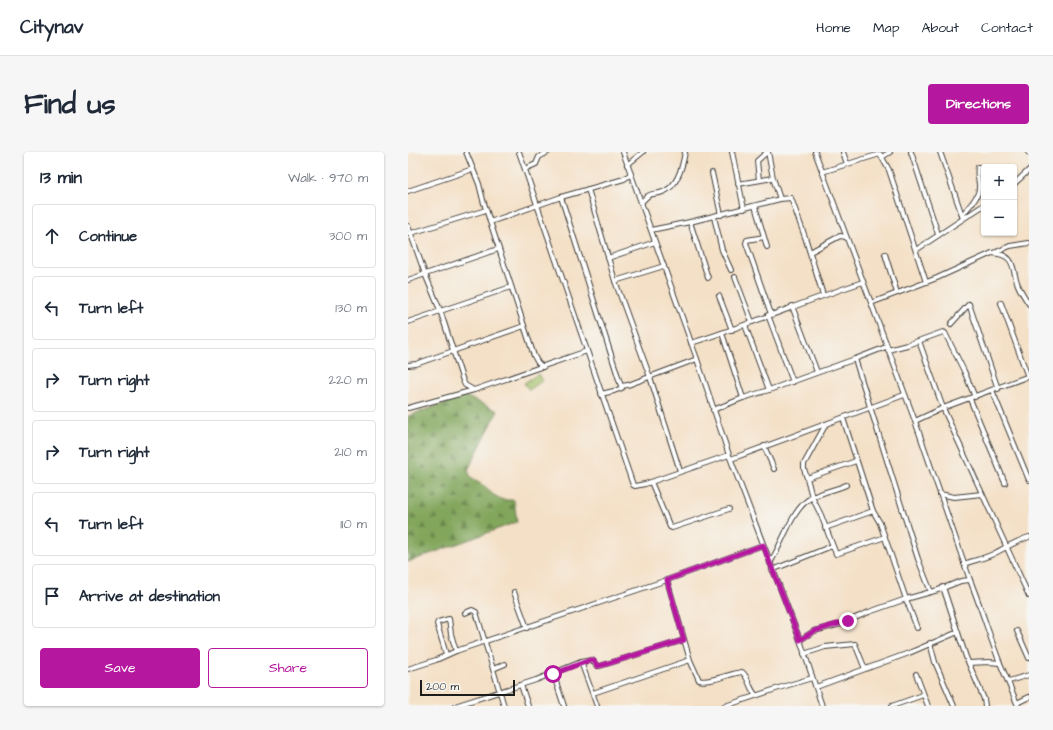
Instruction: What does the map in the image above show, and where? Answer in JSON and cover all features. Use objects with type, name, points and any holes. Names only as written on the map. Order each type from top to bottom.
[{"type":"street","points":[[466,152],[479,184],[498,248],[534,356],[538,363],[543,367]]},
{"type":"street","points":[[519,152],[633,485],[635,486],[651,482],[729,455]]},
{"type":"street","points":[[525,169],[536,164],[538,162],[538,156],[546,152]]},
{"type":"street","points":[[623,152],[697,359],[729,455],[800,640],[822,706]]},
{"type":"street","points":[[627,165],[643,152]]},
{"type":"street","points":[[641,203],[649,195],[666,190],[671,185],[680,172],[685,152]]},
{"type":"street","points":[[732,152],[744,209]]},
{"type":"street","points":[[760,180],[757,161],[768,152],[773,178],[780,200]]},
{"type":"street","points":[[815,152],[904,395],[915,421],[1000,663],[1009,681],[1017,704],[1029,697]]},
{"type":"street","points":[[843,152],[847,164]]},
{"type":"street","points":[[822,172],[890,152]]},
{"type":"street","points":[[911,152],[938,234]]},
{"type":"street","points":[[940,152],[962,217]]},
{"type":"street","points":[[881,154],[891,174],[926,282]]},
{"type":"street","points":[[962,217],[979,192],[980,187],[977,175],[978,167]]},
{"type":"street","points":[[408,191],[472,169]]},
{"type":"street","points":[[1017,181],[1029,171]]},
{"type":"street","points":[[712,173],[721,215]]},
{"type":"street","points":[[490,222],[561,197],[624,179],[631,174]]},
{"type":"street","points":[[738,184],[773,178]]},
{"type":"street","points":[[588,190],[615,281],[650,377],[680,471]]},
{"type":"street","points":[[561,197],[621,386]]},
{"type":"street","points":[[651,230],[721,215],[780,200],[792,199],[823,295]]},
{"type":"street","points":[[755,206],[766,247]]},
{"type":"street","points":[[916,250],[962,217],[981,206]]},
{"type":"street","points":[[409,234],[486,210]]},
{"type":"street","points":[[714,216],[722,250],[731,270]]},
{"type":"street","points":[[690,222],[708,278]]},
{"type":"street","points":[[408,226],[409,234],[440,310],[465,385],[474,390]]},
{"type":"street","points":[[810,252],[840,236],[846,237]]},
{"type":"street","points":[[764,237],[747,240],[746,243],[769,315],[793,382]]},
{"type":"street","points":[[608,258],[655,242]]},
{"type":"street","points":[[871,303],[926,282],[1010,246],[1029,243]]},
{"type":"street","points":[[408,280],[498,248]]},
{"type":"street","points":[[992,253],[1000,254],[1010,259],[1014,267],[1018,285],[1029,304]]},
{"type":"street","points":[[885,254],[897,293]]},
{"type":"street","points":[[615,281],[664,266]]},
{"type":"street","points":[[735,277],[752,322]]},
{"type":"street","points":[[691,343],[732,330],[792,306],[863,282]]},
{"type":"street","points":[[408,322],[511,287]]},
{"type":"street","points":[[719,296],[732,330]]},
{"type":"street","points":[[915,421],[943,408],[1028,377],[1001,303]]},
{"type":"street","points":[[951,324],[969,304],[998,388]]},
{"type":"street","points":[[792,306],[817,372]]},
{"type":"street","points":[[745,325],[769,390]]},
{"type":"street","points":[[408,365],[416,364],[524,326]]},
{"type":"street","points":[[713,410],[743,398],[793,382],[817,372],[887,348],[919,340],[942,332],[946,333],[975,397]]},
{"type":"street","points":[[722,333],[743,398]]},
{"type":"street","points":[[919,340],[943,408],[1029,596]]},
{"type":"street","points":[[408,408],[474,390],[587,351]]},
{"type":"street","points":[[602,394],[618,390],[622,388],[621,386],[650,377],[697,359]]},
{"type":"street","points":[[855,360],[918,558],[931,592]]},
{"type":"street","points":[[992,390],[1029,480]]},
{"type":"street","points":[[731,459],[904,395]]},
{"type":"street","points":[[970,399],[1005,483]]},
{"type":"street","points":[[843,418],[873,510],[880,523],[917,628]]},
{"type":"street","points":[[826,424],[804,464],[804,469],[812,497],[821,515],[835,554],[837,555],[885,537]]},
{"type":"street","points":[[764,446],[774,470]]},
{"type":"street","points":[[807,478],[856,461]]},
{"type":"street","points":[[651,482],[669,526],[672,528],[729,509]]},
{"type":"street","points":[[770,563],[781,545],[794,517],[803,504],[812,497],[846,486]]},
{"type":"street","points":[[940,494],[954,497],[982,494]]},
{"type":"street","points":[[825,528],[873,510]]},
{"type":"street","points":[[964,564],[990,555],[1006,546],[1029,537]]},
{"type":"street","points":[[408,669],[436,660],[446,654],[667,580],[763,545]]},
{"type":"street","points":[[772,570],[832,546]]},
{"type":"street","points":[[961,581],[967,570]]},
{"type":"street","points":[[667,580],[690,660],[699,680],[708,681],[731,674],[744,673],[752,691],[756,695]]},
{"type":"street","points":[[800,640],[814,631],[841,624],[869,612],[961,581],[970,580]]},
{"type":"street","points":[[943,587],[966,657],[984,699],[985,706]]},
{"type":"street","points":[[514,592],[527,628]]},
{"type":"street","points":[[465,613],[472,610],[475,611],[504,706]]},
{"type":"street","points":[[446,654],[437,624],[438,622],[449,619],[451,634],[456,651]]},
{"type":"street","points":[[1017,631],[1029,658]]},
{"type":"street","points":[[816,687],[958,632]]},
{"type":"street","points":[[455,706],[553,674],[581,662],[592,660],[596,665],[600,666],[684,640]]},
{"type":"street","points":[[930,643],[935,662],[954,706]]},
{"type":"street","points":[[804,654],[825,647],[855,644],[865,669]]},
{"type":"street","points":[[593,693],[690,660]]},
{"type":"street","points":[[581,662],[597,706]]},
{"type":"street","points":[[969,663],[1000,663]]},
{"type":"street","points":[[493,669],[505,664]]},
{"type":"street","points":[[553,674],[564,706]]},
{"type":"street","points":[[916,674],[928,706]]},
{"type":"street","points":[[1009,681],[1029,675]]},
{"type":"street","points":[[728,706],[740,704],[756,695],[812,678]]},
{"type":"street","points":[[521,685],[528,706]]},
{"type":"street","points":[[892,706],[923,694]]},
{"type":"green space","points":[[538,374],[542,381],[529,390],[524,383]]},
{"type":"green space","points":[[465,396],[498,411],[468,470],[471,478],[486,487],[492,494],[503,500],[514,500],[517,522],[408,562],[408,416]]},
{"type":"route","points":[[553,674],[581,662],[592,660],[597,666],[600,666],[684,640],[667,580],[763,545],[800,640],[809,633],[821,628],[848,621]]}]
